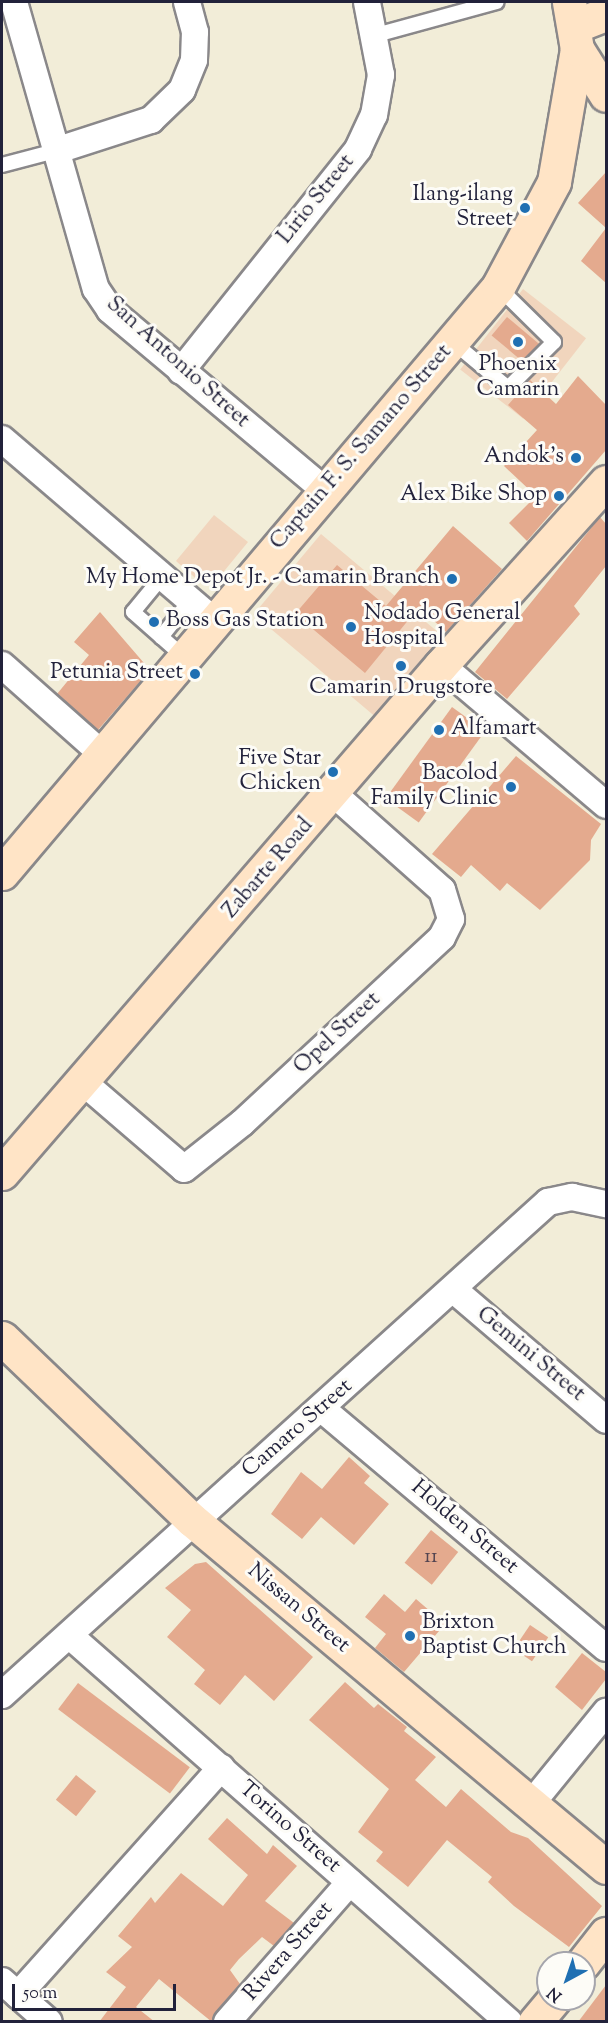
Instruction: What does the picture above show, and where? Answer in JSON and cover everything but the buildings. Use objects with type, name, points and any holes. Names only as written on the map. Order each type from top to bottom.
[{"type":"main road","points":[[582,22],[606,95]]},
{"type":"main road","name":"Captain F. S. Samano Street","points":[[2,873],[101,753],[173,647],[201,611],[323,489],[453,342],[498,287],[554,182],[570,104],[582,22]]},
{"type":"main road","points":[[570,104],[606,116]]},
{"type":"main road","name":"Zabarte Road","points":[[2,1173],[334,794],[441,665],[606,483]]},
{"type":"main road","name":"Nissan Street","points":[[2,1338],[192,1520],[606,1867]]},
{"type":"main road","points":[[593,1951],[606,1934]]},
{"type":"street","name":"San Antonio Street","points":[[14,2],[96,289],[110,310],[323,489]]},
{"type":"street","points":[[55,151],[151,120],[183,90],[195,41],[187,2]]},
{"type":"street","name":"Lirio Street","points":[[181,371],[358,149],[374,115],[381,75],[376,36],[367,2]]},
{"type":"street","points":[[2,439],[201,611]]},
{"type":"street","points":[[2,664],[101,753]]},
{"type":"street","points":[[441,665],[606,805]]},
{"type":"street","name":"Opel Street","points":[[83,1082],[184,1169],[243,1123],[442,937],[451,920],[442,890],[334,794]]},
{"type":"street","name":"Camaro Street","points":[[2,1695],[192,1520],[322,1409],[548,1202],[581,1197],[606,1204]]},
{"type":"street","name":"Gemini Street","points":[[454,1290],[606,1420]]},
{"type":"street","name":"Holden Street","points":[[322,1409],[606,1648]]},
{"type":"street","name":"Torino Street","points":[[69,1635],[509,2022]]},
{"type":"street","points":[[531,1804],[606,1712]]},
{"type":"street","points":[[49,2022],[10,1988],[221,1768]]},
{"type":"street","name":"Rivera Street","points":[[227,2022],[350,1882]]},
{"type":"lane","points":[[376,36],[496,2]]},
{"type":"lane","points":[[2,165],[55,151]]},
{"type":"lane","points":[[453,342],[508,388],[554,342],[498,287]]},
{"type":"lane","points":[[161,578],[133,612],[173,647]]},
{"type":"shaded area","points":[[523,289],[586,338],[523,419],[460,369]]},
{"type":"shaded area","points":[[214,515],[248,542],[216,581],[201,583],[176,561]]},
{"type":"shaded area","name":"Nodado General Hospital","points":[[321,534],[447,640],[380,720],[254,614]]},
{"type":"place","name":"Ilang-ilang Street","points":[[525,208]]},
{"type":"place","name":"Phoenix Camarin","points":[[518,342]]},
{"type":"place","name":"Andok's","points":[[576,458]]},
{"type":"place","name":"Alex Bike Shop","points":[[559,496]]},
{"type":"place","name":"My Home Depot Jr. - Camarin Branch","points":[[452,579]]},
{"type":"place","name":"Boss Gas Station","points":[[154,622]]},
{"type":"place","name":"Nodado General Hospital","points":[[351,627]]},
{"type":"place","name":"Camarin Drugstore","points":[[401,666]]},
{"type":"place","name":"Petunia Street","points":[[195,674]]},
{"type":"place","name":"Alfamart","points":[[439,730]]},
{"type":"place","name":"Five Star Chicken","points":[[333,772]]},
{"type":"place","name":"Bacolod Family Clinic","points":[[511,787]]},
{"type":"place","name":"Brixton Baptist Church","points":[[410,1636]]}]
